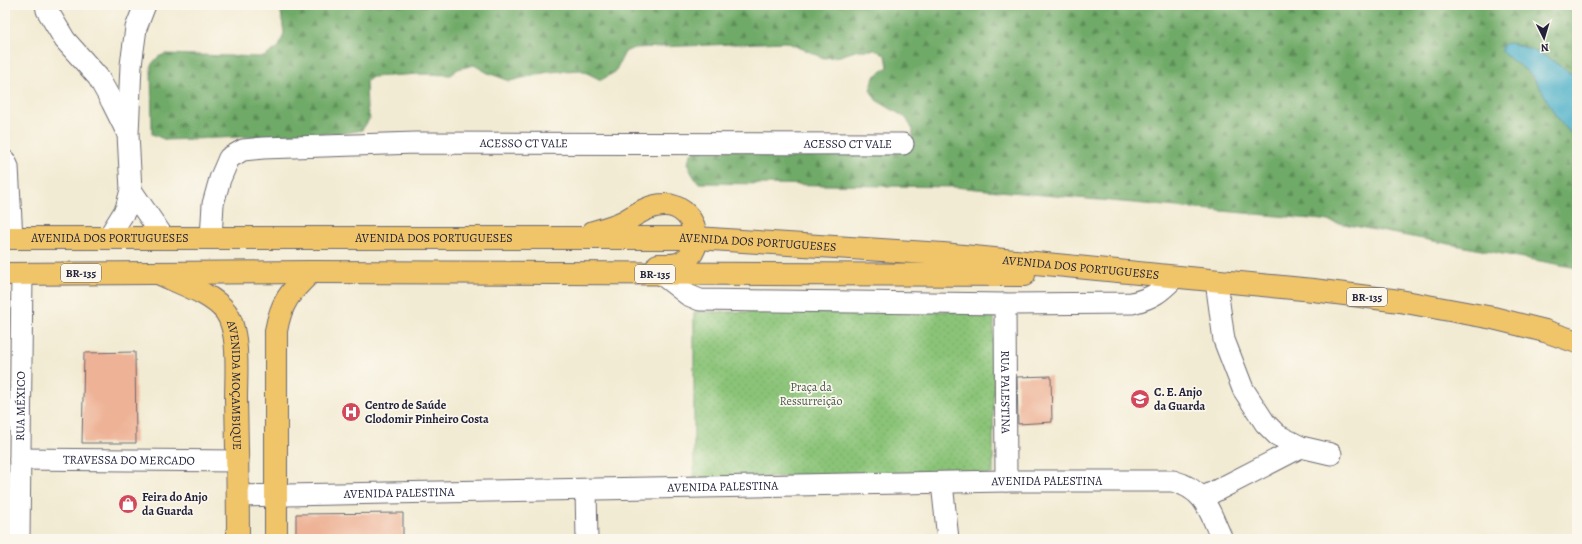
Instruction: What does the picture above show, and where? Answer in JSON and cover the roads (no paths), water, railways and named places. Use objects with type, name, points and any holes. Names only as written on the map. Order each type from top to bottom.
[{"type":"main road","points":[[538,273],[589,264],[672,265],[680,262],[692,252],[695,247],[696,238],[693,225],[684,211],[677,207],[657,205],[647,208],[612,226],[568,238]]},
{"type":"main road","name":"AVENIDA DOS PORTUGUESES","points":[[8,238],[696,238],[943,254],[1153,275]]},
{"type":"main road","name":"AVENIDA DOS PORTUGUESES","points":[[13,274],[311,272],[1153,275]]},
{"type":"main road","points":[[276,539],[276,331],[279,314],[285,301],[311,272]]},
{"type":"main road","name":"AVENIDA MOÇAMBIQUE","points":[[158,273],[207,297],[218,305],[229,318],[234,335],[235,353],[238,461],[238,539]]},
{"type":"main road","name":"BR-135","points":[[1153,275],[1313,290],[1400,301],[1493,318],[1577,342]]},
{"type":"street","points":[[46,5],[47,10],[64,40],[98,77],[128,134]]},
{"type":"street","points":[[108,238],[126,210],[131,190],[128,134],[131,65],[136,28],[145,5]]},
{"type":"street","points":[[98,77],[115,77],[131,65]]},
{"type":"street","name":"ACESSO CT VALE","points":[[211,238],[213,204],[220,179],[229,158],[243,150],[416,143],[903,144]]},
{"type":"street","points":[[5,161],[8,167],[8,238]]},
{"type":"street","points":[[131,190],[164,238]]},
{"type":"street","name":"RUA MÉXICO","points":[[13,274],[13,319],[20,458],[19,539]]},
{"type":"street","points":[[661,274],[688,295],[700,300],[1005,304],[1132,303],[1149,299],[1161,292],[1175,277]]},
{"type":"street","points":[[1216,281],[1224,340],[1243,389],[1265,423],[1277,435],[1301,447],[1331,454]]},
{"type":"street","name":"RUA PALESTINA","points":[[1005,304],[1006,481]]},
{"type":"street","points":[[1222,539],[1202,498],[1301,447]]},
{"type":"street","name":"TRAVESSA DO MERCADO","points":[[20,458],[238,461]]},
{"type":"street","name":"AVENIDA PALESTINA","points":[[238,496],[1006,481],[1173,481],[1191,488],[1202,498]]},
{"type":"street","points":[[942,483],[948,539]]},
{"type":"street","points":[[586,490],[586,539]]},
{"type":"water","points":[[1511,43],[1543,55],[1577,76],[1577,137],[1569,132],[1557,118],[1533,77],[1502,52],[1502,46]]},
{"type":"place","name":"C. E. Anjo da Guarda","points":[[1140,399]]},
{"type":"place","name":"Centro de Saúde Clodomir Pinheiro Costa","points":[[351,412]]},
{"type":"place","name":"Feira do Anjo da Guarda","points":[[128,504]]},
{"type":"park label","name":"Praça da Ressurreição","points":[[811,394]]}]
